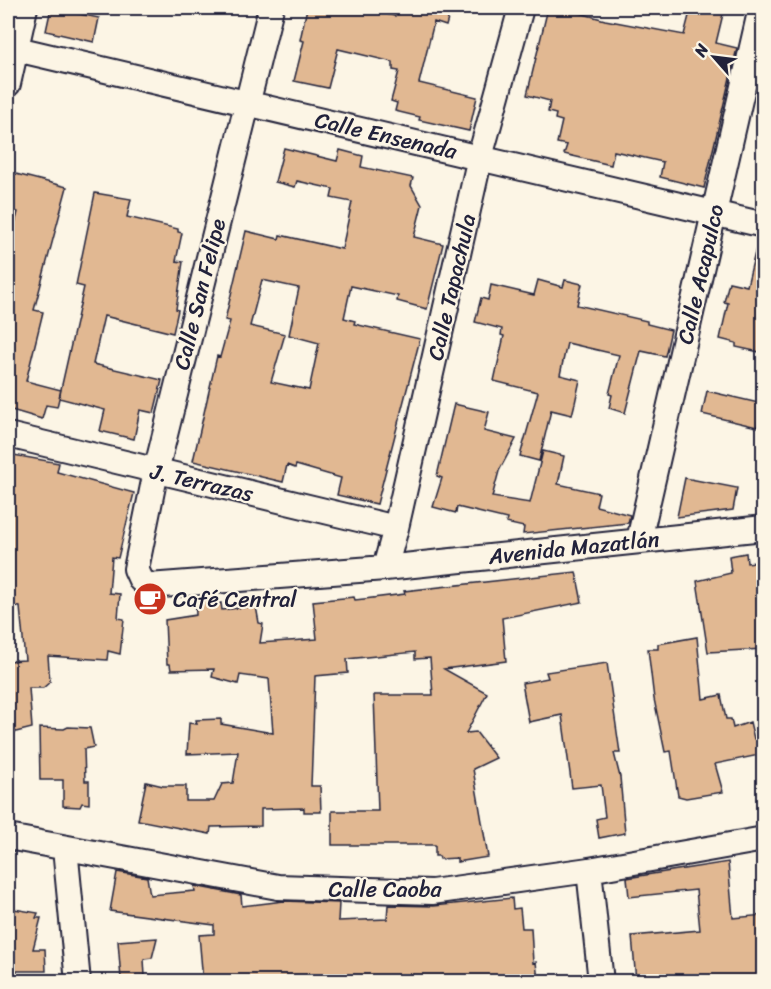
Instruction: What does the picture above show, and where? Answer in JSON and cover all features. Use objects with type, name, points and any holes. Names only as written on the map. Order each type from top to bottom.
[{"type":"street","points":[[8,84],[12,48],[26,8]]},
{"type":"street","name":"Calle San Felipe","points":[[141,580],[136,569],[156,471],[271,8]]},
{"type":"street","name":"Calle Tapachula","points":[[385,568],[480,157],[521,8]]},
{"type":"street","name":"Calle Acapulco","points":[[639,540],[761,8]]},
{"type":"street","name":"Calle Ensenada","points":[[12,48],[764,225]]},
{"type":"street","name":"J. Terrazas","points":[[8,435],[396,528]]},
{"type":"street","name":"Avenida Mazatlán","points":[[141,580],[149,586],[385,568],[764,528]]},
{"type":"street","name":"Calle Caoba","points":[[8,837],[278,887],[432,892],[589,870],[764,839]]},
{"type":"street","points":[[65,848],[78,981]]},
{"type":"street","points":[[589,870],[601,981]]},
{"type":"building","points":[[51,8],[99,18],[94,42],[46,31]]},
{"type":"building","points":[[307,8],[360,8],[395,16],[396,8],[451,8],[446,26],[434,22],[419,83],[477,97],[469,131],[419,120],[420,117],[395,111],[397,103],[391,101],[399,71],[393,70],[393,62],[338,49],[328,88],[294,81],[304,41],[300,40]]},
{"type":"building","points":[[548,8],[562,8],[605,20],[684,35],[691,8],[723,14],[716,43],[737,48],[704,188],[660,177],[663,162],[614,151],[611,165],[564,154],[567,145],[557,143],[562,121],[555,119],[556,114],[548,112],[550,101],[527,95]]},
{"type":"building","points":[[284,148],[337,161],[340,150],[363,156],[361,167],[413,178],[411,186],[422,205],[414,237],[443,244],[427,309],[397,301],[398,296],[351,286],[344,318],[355,321],[354,324],[420,339],[377,504],[337,495],[341,478],[296,465],[295,468],[287,465],[283,482],[193,461],[217,356],[220,357],[230,321],[225,320],[246,231],[279,239],[280,235],[342,249],[352,202],[331,198],[333,189],[297,181],[295,187],[275,182]],"holes":[[[262,280],[299,288],[289,335],[319,343],[309,390],[271,382],[285,334],[250,326]]]},
{"type":"building","points":[[12,173],[67,187],[34,310],[43,312],[26,381],[61,390],[57,407],[46,405],[42,419],[8,409],[8,250],[18,212],[8,210]]},
{"type":"building","points":[[95,193],[131,199],[127,217],[178,229],[178,232],[182,233],[176,261],[183,262],[173,333],[104,316],[93,364],[162,380],[154,413],[140,410],[134,439],[100,431],[105,410],[59,398],[84,287],[76,285]]},
{"type":"building","points":[[757,244],[764,244],[764,353],[736,347],[736,343],[720,339],[728,303],[724,302],[729,282],[747,286]]},
{"type":"building","points":[[538,280],[563,287],[565,280],[582,284],[577,305],[647,321],[647,324],[671,330],[665,356],[641,351],[625,413],[609,408],[612,395],[609,394],[619,355],[567,343],[560,375],[580,380],[575,403],[572,415],[551,410],[539,461],[520,456],[538,392],[494,381],[504,336],[501,335],[502,329],[475,322],[481,298],[488,300],[491,285],[534,295]]},
{"type":"building","points":[[707,391],[763,404],[757,427],[702,414]]},
{"type":"building","points":[[454,404],[489,412],[484,431],[516,439],[499,471],[492,497],[530,503],[543,451],[564,456],[558,484],[599,493],[596,506],[630,515],[628,523],[523,534],[524,527],[506,523],[507,519],[457,507],[456,513],[433,507],[442,478],[437,476]]},
{"type":"building","points":[[8,454],[59,463],[57,472],[134,493],[118,558],[112,557],[109,593],[120,594],[118,618],[124,619],[120,654],[108,651],[107,660],[48,656],[50,682],[43,688],[29,688],[32,728],[8,734],[8,661],[25,660],[20,607],[8,606]]},
{"type":"building","points":[[685,478],[737,488],[733,510],[677,517]]},
{"type":"building","points":[[746,553],[747,563],[764,561],[764,649],[708,652],[697,581],[731,573],[729,556]]},
{"type":"building","points":[[576,572],[582,602],[502,618],[506,661],[444,669],[487,693],[466,733],[476,732],[496,758],[473,769],[488,857],[457,862],[457,858],[440,859],[439,856],[435,856],[435,845],[332,845],[332,811],[378,811],[374,695],[433,695],[430,658],[415,659],[415,652],[347,659],[348,673],[315,676],[311,786],[320,786],[321,812],[304,812],[304,808],[261,809],[261,826],[211,827],[210,834],[138,820],[146,782],[163,786],[186,786],[186,801],[214,801],[222,784],[233,783],[238,752],[187,754],[189,723],[197,724],[196,720],[221,719],[221,724],[273,733],[269,679],[240,675],[238,684],[212,677],[214,669],[171,670],[170,664],[167,664],[165,620],[196,615],[195,597],[212,595],[213,605],[221,603],[222,610],[256,606],[259,623],[263,624],[260,643],[317,639],[313,601],[354,597],[355,600],[405,594],[404,591]]},
{"type":"building","points":[[697,637],[703,699],[721,695],[726,719],[731,719],[733,728],[750,722],[754,739],[764,738],[764,754],[715,764],[723,792],[686,798],[678,796],[671,751],[665,752],[654,699],[648,649],[658,649],[658,644]]},
{"type":"building","points":[[607,663],[620,753],[614,753],[620,777],[625,833],[599,838],[596,819],[605,817],[601,785],[572,788],[562,715],[529,722],[522,683],[548,678],[546,672]]},
{"type":"building","points":[[68,727],[90,728],[94,747],[84,749],[85,781],[89,781],[89,804],[82,803],[80,807],[63,806],[63,780],[40,780],[39,728],[64,729]]},
{"type":"building","points":[[728,862],[733,918],[764,915],[764,981],[636,981],[632,936],[700,930],[696,890],[629,897],[627,878]]},
{"type":"building","points":[[117,872],[147,877],[150,895],[195,891],[194,886],[241,895],[242,906],[284,901],[339,903],[338,921],[387,919],[388,905],[434,906],[512,898],[513,909],[520,908],[522,928],[531,928],[533,963],[536,962],[538,981],[203,981],[199,935],[214,934],[214,925],[110,911]]},
{"type":"building","points":[[8,908],[38,913],[36,918],[41,918],[33,949],[45,949],[46,971],[8,971]]},
{"type":"building","points":[[157,938],[152,958],[144,959],[145,976],[121,979],[118,941]]},
{"type":"place","name":"Café Central","points":[[150,599]]}]
